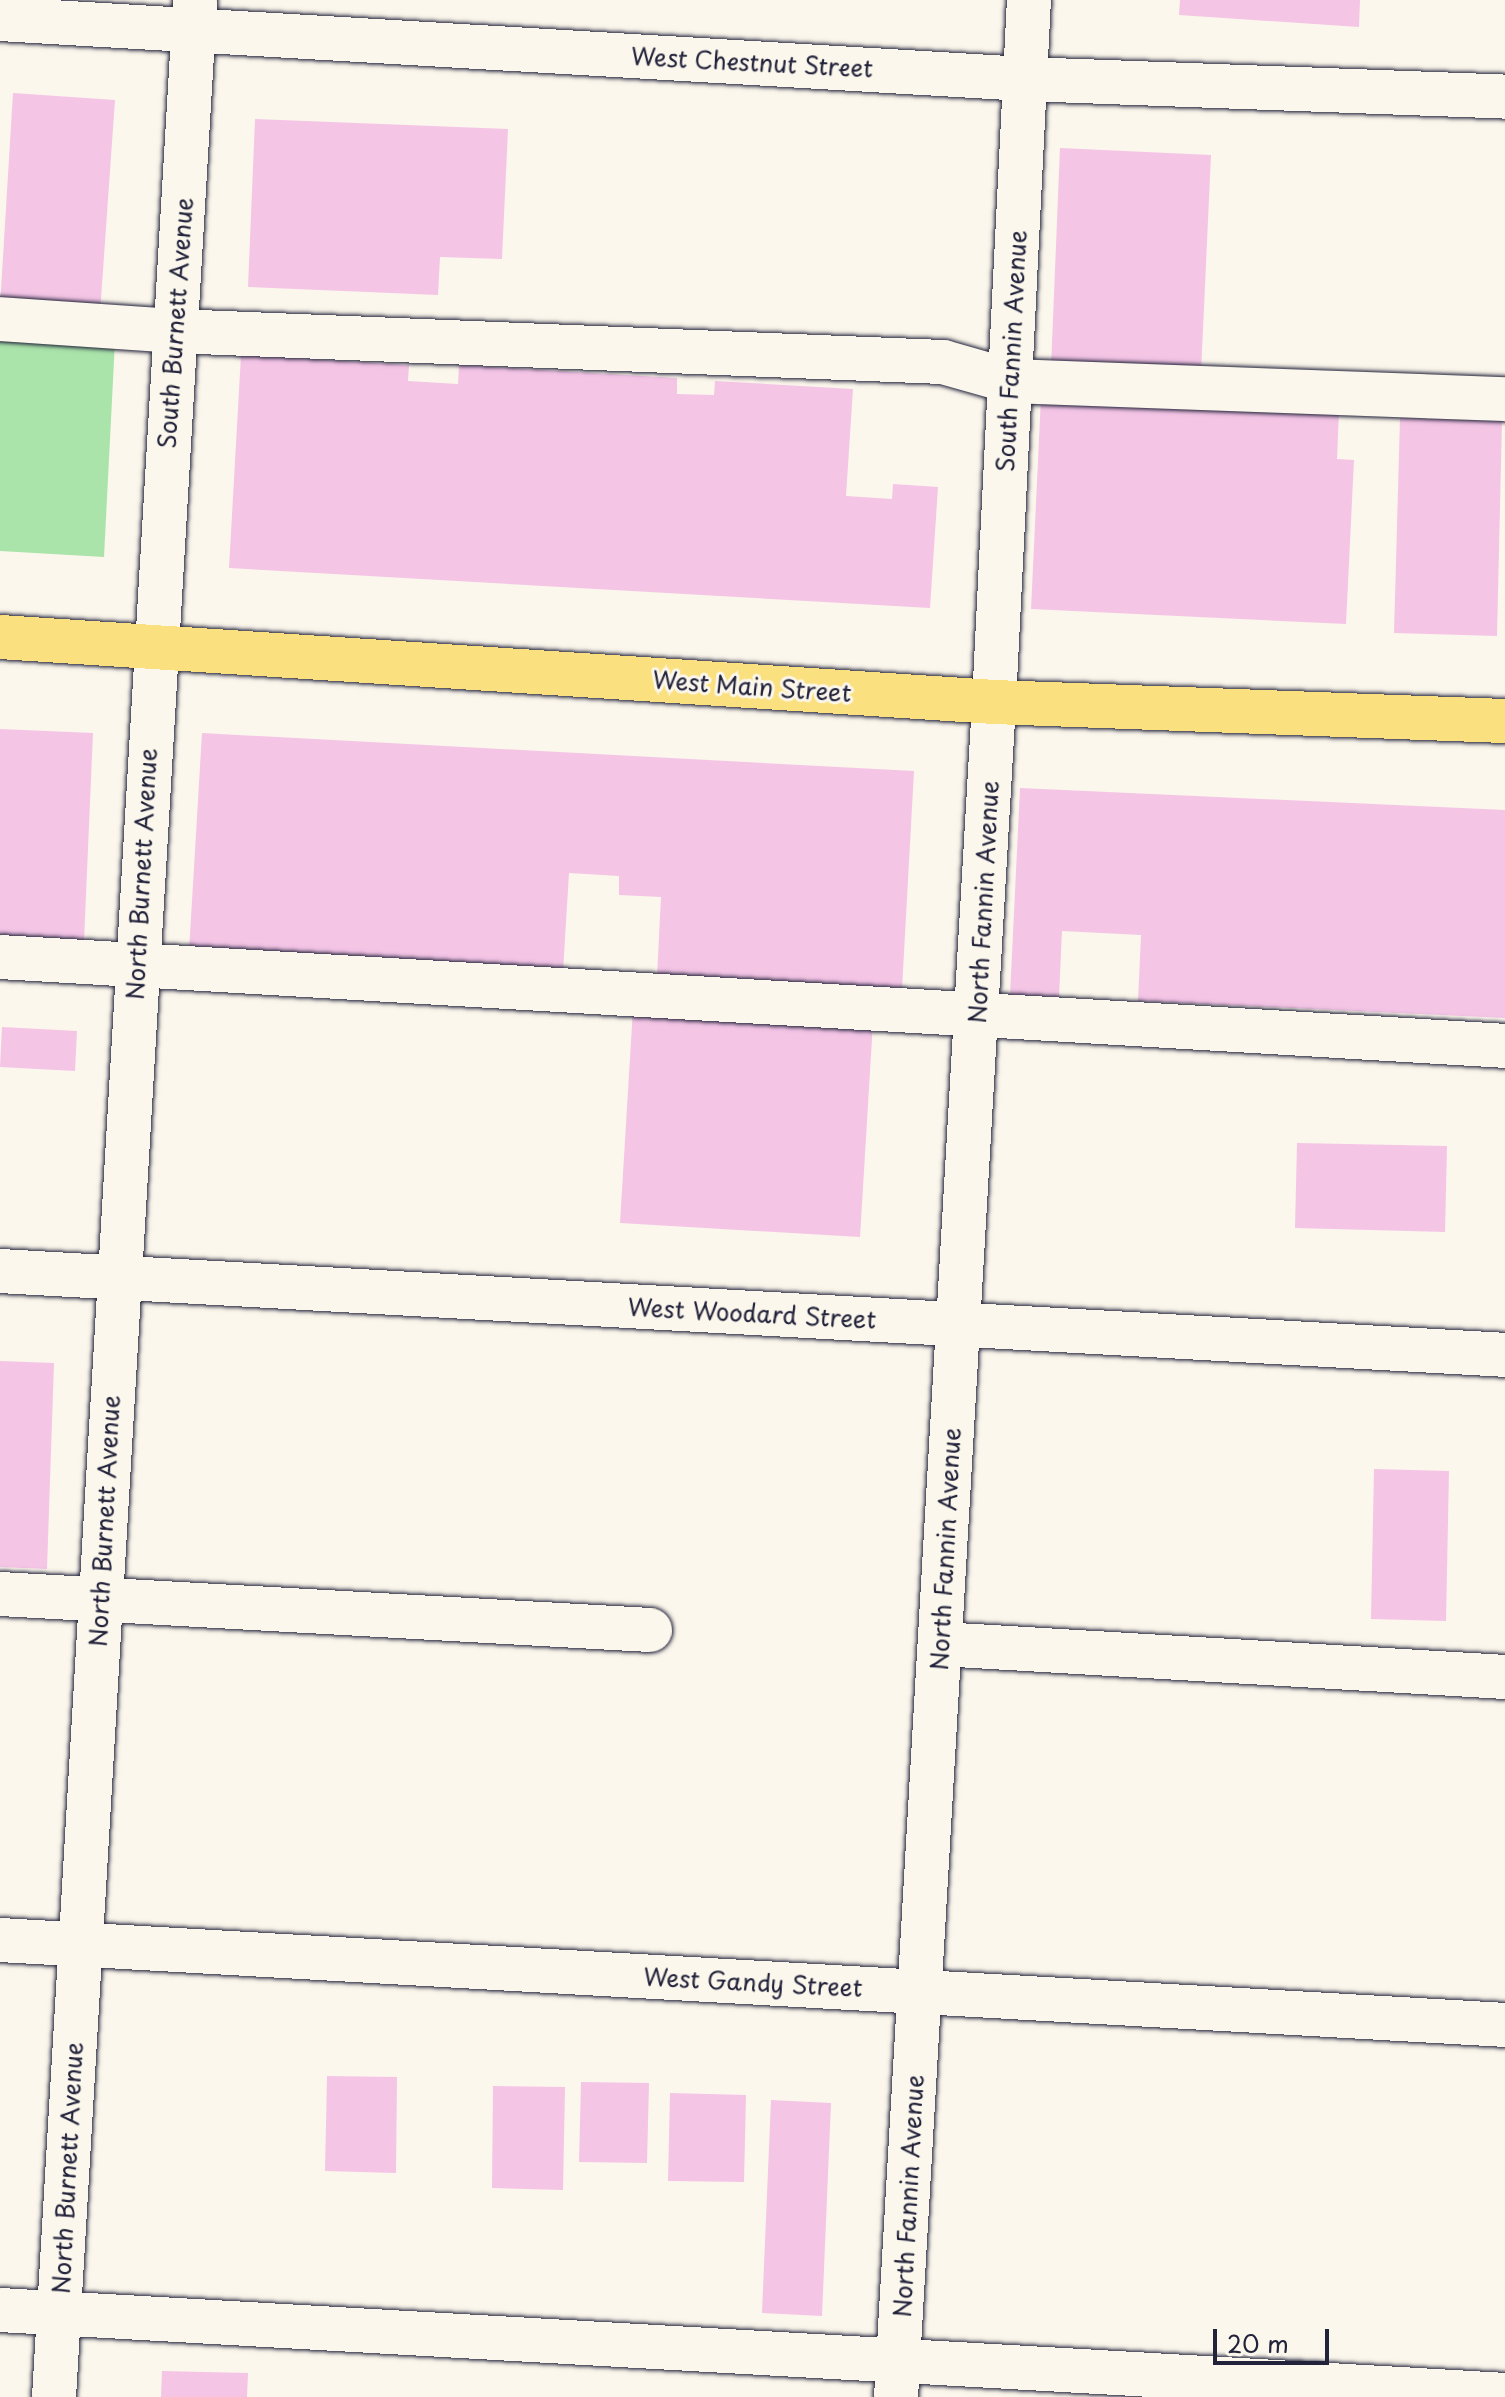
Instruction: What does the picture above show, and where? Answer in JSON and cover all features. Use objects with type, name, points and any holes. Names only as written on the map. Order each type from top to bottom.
[{"type":"main road","name":"West Main Street","points":[[0,637],[994,702],[1505,721]]},
{"type":"street","name":"South Fannin Avenue","points":[[994,702],[1029,0]]},
{"type":"street","name":"West Chestnut Street","points":[[0,19],[194,14],[1025,79],[1505,97]]},
{"type":"street","name":"South Burnett Avenue","points":[[155,646],[194,14]]},
{"type":"street","points":[[0,319],[174,331],[943,362],[1010,381],[1505,399]]},
{"type":"street","name":"North Burnett Avenue","points":[[54,2397],[155,646]]},
{"type":"street","name":"North Fannin Avenue","points":[[898,2379],[994,702]]},
{"type":"street","points":[[0,957],[1505,1046]]},
{"type":"street","name":"West Woodard Street","points":[[0,1271],[1505,1355]]},
{"type":"street","points":[[0,1594],[650,1630]]},
{"type":"street","points":[[940,1644],[1505,1677]]},
{"type":"street","name":"West Gandy Street","points":[[0,1940],[1505,2025]]},
{"type":"street","points":[[0,2310],[898,2379],[1505,2395]]},
{"type":"green space","points":[[0,335],[115,341],[104,557],[0,551]]},
{"type":"building","points":[[1180,0],[1360,0],[1359,27],[1179,15]]},
{"type":"building","points":[[13,93],[115,100],[100,313],[0,306]]},
{"type":"building","points":[[255,119],[508,129],[502,259],[440,257],[438,295],[248,287]]},
{"type":"building","points":[[1060,148],[1211,155],[1201,373],[1051,367]]},
{"type":"building","points":[[241,355],[409,365],[408,381],[458,384],[459,365],[677,378],[677,394],[714,395],[715,381],[853,389],[846,496],[892,499],[893,484],[938,487],[930,608],[229,568]]},
{"type":"building","points":[[1041,397],[1339,412],[1337,459],[1354,460],[1346,624],[1031,609]]},
{"type":"building","points":[[1400,418],[1502,421],[1497,636],[1394,633]]},
{"type":"building","points":[[0,729],[93,733],[84,941],[0,937]]},
{"type":"building","points":[[202,733],[914,771],[902,989],[657,976],[661,897],[619,895],[619,876],[569,873],[563,971],[189,951]]},
{"type":"building","points":[[1020,788],[1505,810],[1505,1018],[1138,1001],[1141,935],[1062,931],[1059,997],[1010,995]]},
{"type":"building","points":[[633,1008],[873,1022],[860,1237],[620,1223]]},
{"type":"building","points":[[2,1027],[77,1031],[75,1071],[0,1067]]},
{"type":"building","points":[[1297,1143],[1447,1146],[1445,1232],[1295,1228]]},
{"type":"building","points":[[0,1361],[54,1363],[47,1569],[0,1567]]},
{"type":"building","points":[[1374,1469],[1449,1471],[1446,1621],[1371,1619]]},
{"type":"building","points":[[327,2076],[397,2077],[396,2173],[325,2171]]},
{"type":"building","points":[[581,2082],[649,2083],[647,2163],[579,2162]]},
{"type":"building","points":[[493,2086],[565,2087],[563,2190],[492,2188]]},
{"type":"building","points":[[670,2093],[746,2095],[744,2182],[668,2181]]},
{"type":"building","points":[[771,2100],[831,2103],[822,2316],[762,2313]]},
{"type":"building","points":[[162,2371],[248,2373],[247,2397],[161,2397]]}]
